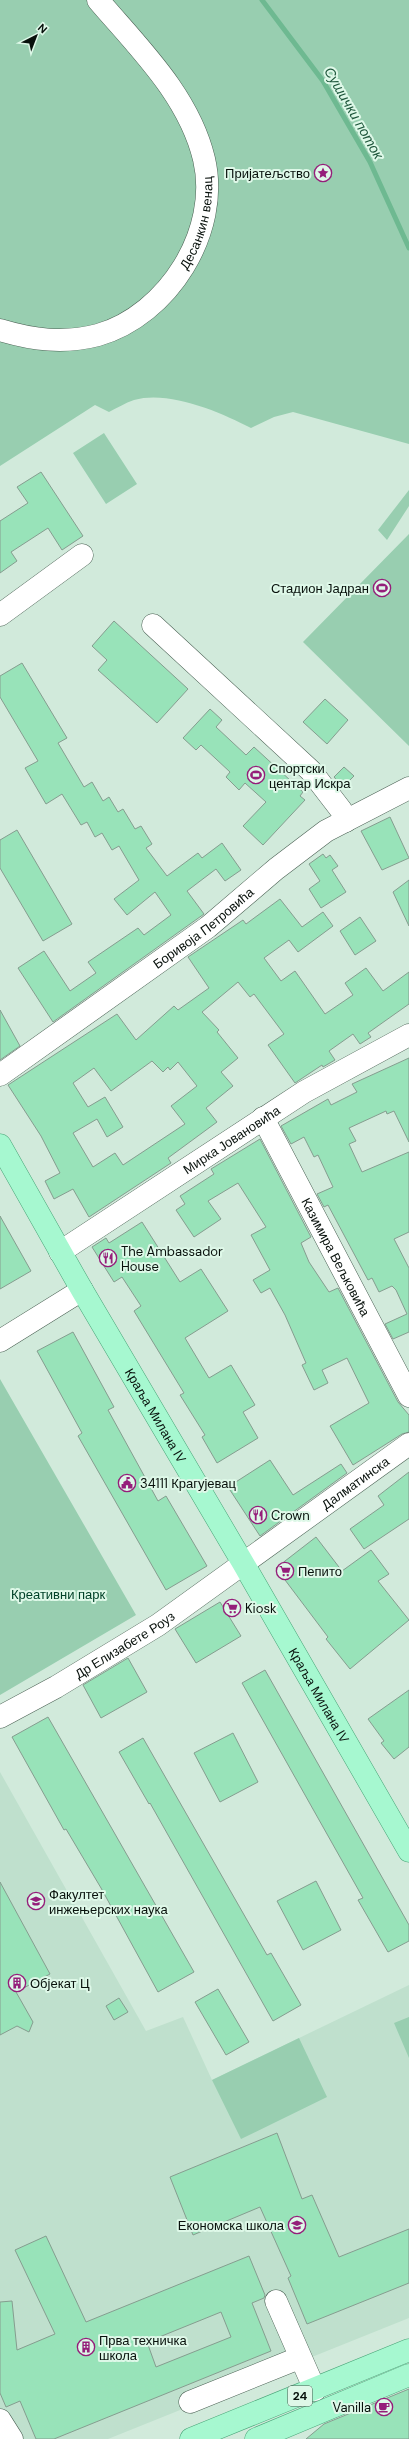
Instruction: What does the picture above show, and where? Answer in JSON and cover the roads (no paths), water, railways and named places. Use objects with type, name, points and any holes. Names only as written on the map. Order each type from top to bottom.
[{"type":"main road","name":"Краља Милана IV","points":[[0,1145],[82,1290],[243,1563],[409,1851]]},
{"type":"main road","name":"24","points":[[191,2439],[315,2390],[409,2350]]},
{"type":"main road","name":"24","points":[[256,2439],[409,2375]]},
{"type":"street","name":"Десанкин венац","points":[[0,330],[28,338],[55,340],[98,335],[128,323],[156,300],[174,280],[188,259],[198,235],[205,204],[206,171],[191,121],[164,78],[98,0]]},
{"type":"street","points":[[0,615],[82,555]]},
{"type":"street","points":[[153,625],[311,771],[338,805],[346,821]]},
{"type":"street","name":"Боривоја Петровића","points":[[0,1075],[208,927],[282,865],[326,831],[409,788]]},
{"type":"street","name":"Мирка Јовановића","points":[[60,1252],[263,1118],[342,1069],[409,1035]]},
{"type":"street","name":"Казимира Вељковића","points":[[263,1118],[409,1396]]},
{"type":"street","points":[[0,1341],[82,1290]]},
{"type":"street","name":"Далматинска","points":[[243,1563],[409,1444]]},
{"type":"street","name":"Др Елизабете Роуз","points":[[0,1717],[56,1687],[158,1625],[243,1563]]},
{"type":"street","points":[[276,2301],[299,2358],[315,2390]]},
{"type":"street","points":[[190,2402],[299,2358]]},
{"type":"street","points":[[0,2420],[12,2439]]},
{"type":"waterway","name":"Сушички поток","points":[[262,0],[323,81],[370,162],[409,248]]},
{"type":"place","name":"Пријатељство","points":[[323,173]]},
{"type":"place","name":"Стадион Јадран","points":[[382,588]]},
{"type":"place","name":"Спортски центар Искра","points":[[256,775]]},
{"type":"place","name":"The Ambassador House","points":[[108,1258]]},
{"type":"place","name":"34111 Крагујевац","points":[[127,1483]]},
{"type":"place","name":"Crown","points":[[258,1515]]},
{"type":"place","name":"Пепито","points":[[285,1571]]},
{"type":"place","name":"Kiosk","points":[[232,1608]]},
{"type":"place","name":"Факултет инжењерских наука","points":[[36,1901]]},
{"type":"place","name":"Објекат Ц","points":[[17,1983]]},
{"type":"place","name":"Економска школа","points":[[297,2225]]},
{"type":"place","name":"Прва техничка школа","points":[[86,2347]]},
{"type":"place","name":"Vanilla","points":[[384,2407]]},
{"type":"park label","name":"Креативни парк","points":[[58,1594]]}]
